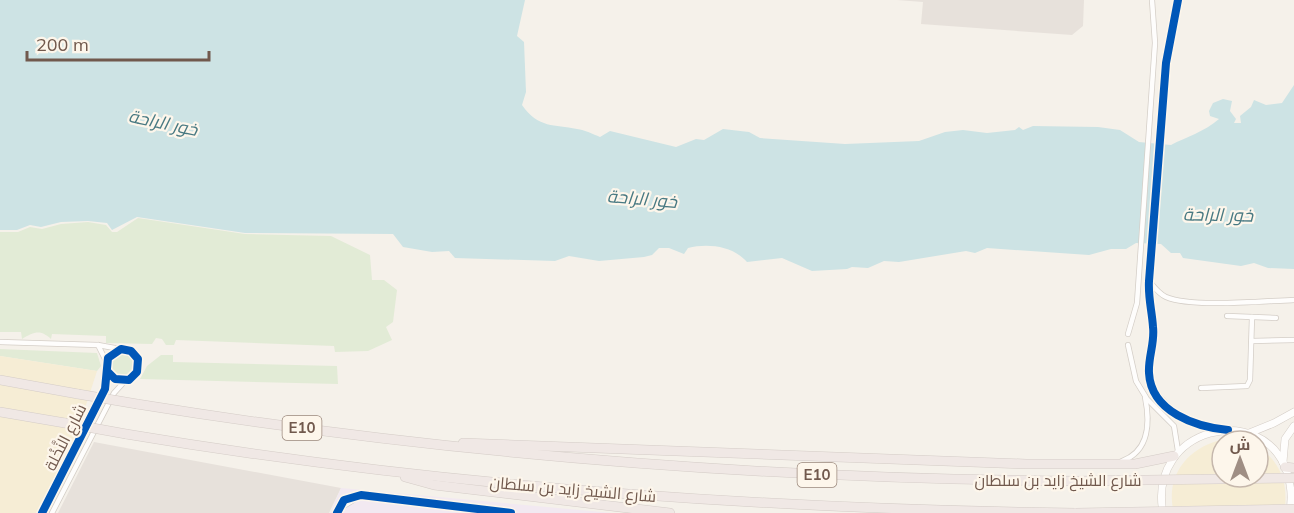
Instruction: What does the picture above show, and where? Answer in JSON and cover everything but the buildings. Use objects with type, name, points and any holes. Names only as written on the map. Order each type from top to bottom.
[{"type":"highway","name":"شارع الشيخ زايد بن سلطان","points":[[0,380],[136,404],[469,449],[719,470],[894,478],[1076,481],[1294,478]]},
{"type":"highway","name":"شارع الشيخ زايد بن سلطان","points":[[0,411],[126,434],[396,473],[597,493],[784,505],[1076,513],[1292,507]]},
{"type":"highway","points":[[423,442],[901,461],[1143,463],[1176,454]]},
{"type":"highway","points":[[396,473],[435,485],[670,513]]},
{"type":"main road","points":[[1259,429],[1294,412]]},
{"type":"main road","points":[[1292,507],[1286,439],[1294,426]]},
{"type":"main road","points":[[1163,513],[1162,483],[1176,454],[1192,439],[1210,432]]},
{"type":"main road","points":[[1270,448],[1287,466]]},
{"type":"street","points":[[1128,334],[1137,303],[1155,43],[1152,0]]},
{"type":"street","points":[[1153,326],[1148,304],[1160,126],[1169,39],[1178,0]]},
{"type":"street","points":[[1149,281],[1167,298],[1180,300],[1239,303],[1294,300]]},
{"type":"street","points":[[1227,316],[1276,318]]},
{"type":"street","points":[[1202,388],[1247,386],[1252,317]]},
{"type":"street","points":[[1252,341],[1294,340]]},
{"type":"street","points":[[0,342],[98,345],[121,349],[135,355],[139,365],[135,375],[125,381],[115,379],[108,372],[98,345]]},
{"type":"street","points":[[1128,345],[1132,370],[1144,394],[1174,426],[1176,454]]},
{"type":"street","points":[[1153,346],[1149,372],[1152,386],[1170,409],[1187,422],[1223,429]]},
{"type":"street","points":[[106,364],[111,354],[121,349]]},
{"type":"street","name":"شارع النَّخْلة","points":[[42,513],[105,389],[108,372]]},
{"type":"street","name":"شارع النَّخْلة","points":[[52,513],[114,393],[125,381]]},
{"type":"street","points":[[1100,464],[1127,459],[1142,445],[1149,425],[1144,394]]},
{"type":"street","points":[[337,512],[361,495],[511,513]]},
{"type":"shaded area","points":[[897,0],[1084,0],[1083,26],[1072,35],[921,24],[923,2]]},
{"type":"shaded area","points":[[94,442],[341,488],[329,513],[58,513]]},
{"type":"shaded area","points":[[341,488],[612,513],[330,513]]},
{"type":"green space","points":[[138,218],[245,234],[331,236],[370,255],[372,280],[384,280],[397,290],[393,322],[386,327],[392,340],[368,351],[335,352],[334,346],[176,340],[174,345],[166,345],[162,339],[156,338],[152,344],[106,343],[106,336],[52,334],[51,339],[44,334],[37,333],[22,339],[21,332],[0,332],[0,232],[18,232],[30,227],[42,229],[61,224],[88,222],[106,225],[112,232],[117,232]]},
{"type":"green space","points":[[0,349],[97,353],[101,366],[97,371],[0,356]]},
{"type":"green space","points":[[125,352],[134,356],[138,365],[134,374],[125,378],[116,374],[112,365],[116,356]]},
{"type":"green space","points":[[161,355],[173,355],[173,362],[337,366],[338,384],[140,379],[147,366]]},
{"type":"sand","points":[[0,356],[97,371],[76,436],[36,513],[0,513]]},
{"type":"sand","points":[[1210,444],[1210,489],[1270,489],[1270,457],[1282,476],[1285,494],[1284,513],[1174,513],[1172,499],[1176,475],[1190,455]]},
{"type":"water","name":"خور الراحة","points":[[0,0],[525,0],[517,36],[524,42],[526,92],[522,105],[528,113],[547,124],[589,132],[600,137],[610,131],[676,147],[696,139],[704,140],[723,129],[749,132],[760,138],[845,144],[919,141],[945,132],[963,130],[987,133],[1015,130],[1019,127],[1023,130],[1033,126],[1098,127],[1120,130],[1139,142],[1171,145],[1201,131],[1219,119],[1210,116],[1209,111],[1213,103],[1223,99],[1232,101],[1230,111],[1236,119],[1234,123],[1241,123],[1240,116],[1251,107],[1254,100],[1266,105],[1282,103],[1294,85],[1294,269],[1268,268],[1254,263],[1241,266],[1183,258],[1180,253],[1171,253],[1161,244],[1136,243],[1126,249],[1111,249],[1089,255],[987,248],[975,253],[966,251],[899,262],[884,261],[868,268],[852,267],[812,271],[782,258],[747,262],[735,252],[712,246],[688,248],[684,254],[669,248],[659,248],[652,255],[644,257],[599,261],[569,256],[555,261],[455,258],[449,251],[432,252],[403,247],[393,234],[245,233],[137,217],[112,230],[107,223],[88,221],[61,222],[41,227],[30,225],[17,230],[0,230]]},
{"type":"tunnel","points":[[1153,326],[1153,346]]},
{"type":"cycle path","points":[[1178,0],[1166,63],[1149,281],[1153,333],[1149,373],[1152,387],[1166,407],[1189,421],[1222,429]]},
{"type":"cycle path","points":[[42,513],[105,389],[108,358],[121,349],[131,351],[138,359],[137,372],[129,380],[115,379],[108,372]]},
{"type":"cycle path","points":[[337,513],[344,500],[361,495],[511,513]]}]
